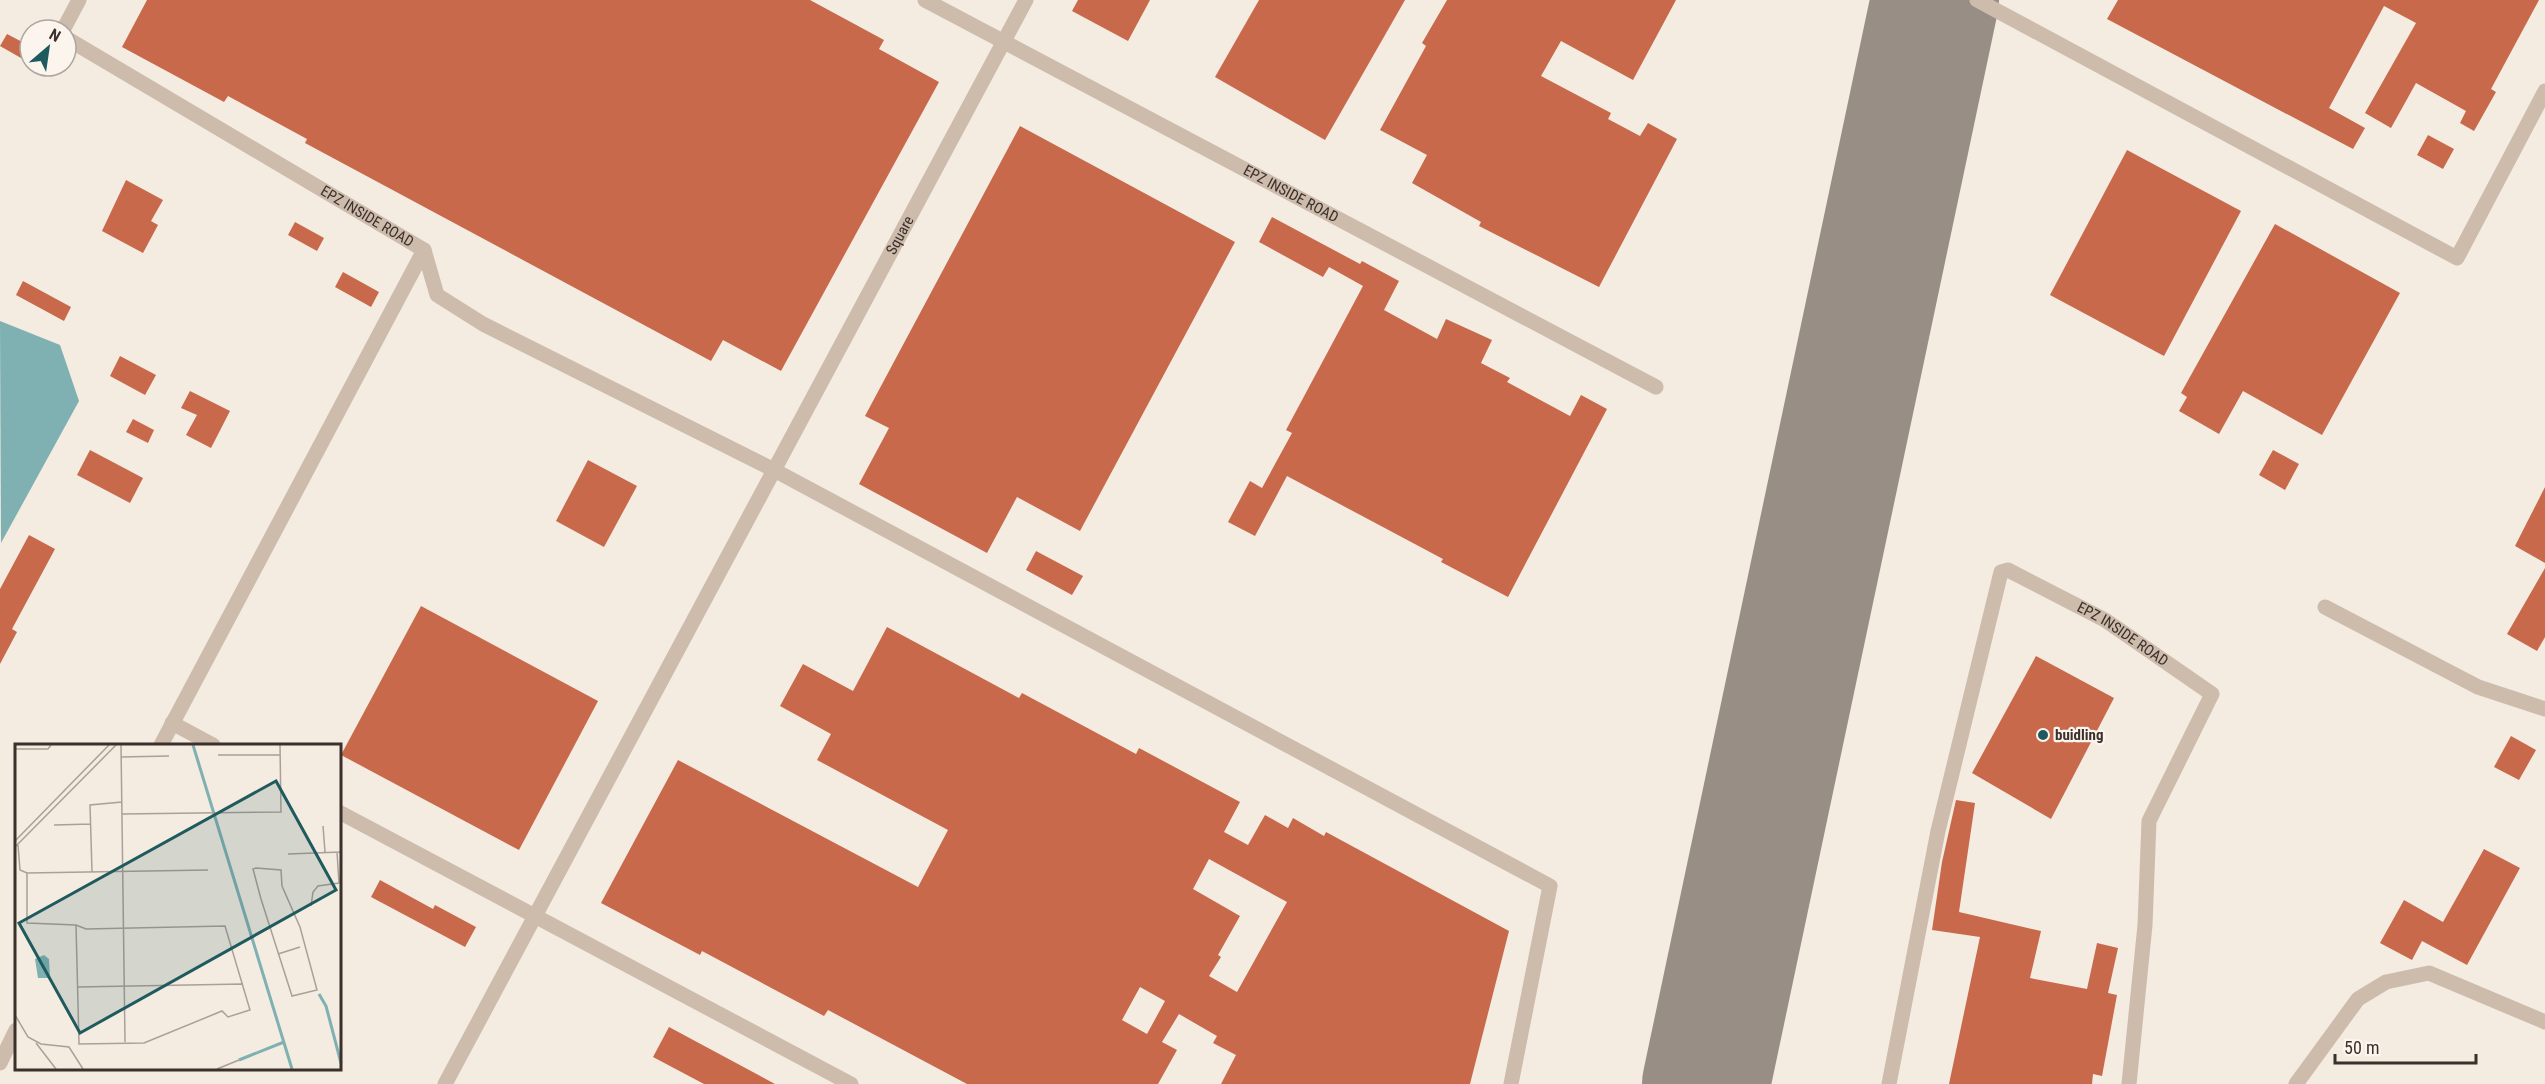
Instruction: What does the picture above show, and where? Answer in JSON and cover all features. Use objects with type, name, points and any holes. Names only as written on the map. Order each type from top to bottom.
[{"type":"street","points":[[69,18],[79,0]]},
{"type":"street","name":"EPZ INSIDE ROAD","points":[[925,0],[1656,387]]},
{"type":"street","name":"Square","points":[[445,1084],[1026,0]]},
{"type":"street","points":[[1977,0],[2457,258],[2545,91]]},
{"type":"street","name":"EPZ INSIDE ROAD","points":[[78,45],[424,250],[437,295],[474,319],[774,470],[1550,886],[1511,1084]]},
{"type":"street","points":[[162,744],[424,250]]},
{"type":"street","name":"EPZ INSIDE ROAD","points":[[1889,1084],[1938,831],[2001,572],[2008,570],[2104,620],[2212,694],[2149,821],[2145,925],[2129,1084]]},
{"type":"street","points":[[2325,607],[2478,687],[2545,709]]},
{"type":"street","points":[[172,723],[211,744]]},
{"type":"street","points":[[340,813],[851,1084]]},
{"type":"street","points":[[2296,1084],[2358,999],[2386,982],[2429,974],[2545,1022]]},
{"type":"street","points":[[0,1063],[15,1032]]},
{"type":"water","points":[[0,321],[60,345],[79,401],[1,543]]},
{"type":"building","points":[[147,0],[810,0],[884,40],[879,49],[939,82],[781,371],[723,340],[711,361],[305,143],[307,139],[228,96],[224,102],[122,47]]},
{"type":"building","points":[[1078,0],[1150,0],[1128,41],[1072,11]]},
{"type":"building","points":[[1259,0],[1405,0],[1325,140],[1215,77]]},
{"type":"building","points":[[1447,0],[1676,0],[1633,80],[1561,41],[1541,76],[1611,113],[1608,119],[1640,136],[1648,123],[1677,139],[1599,287],[1479,226],[1481,222],[1412,183],[1427,155],[1380,130],[1426,46],[1422,43]]},
{"type":"building","points":[[2118,0],[2539,0],[2491,89],[2496,92],[2474,131],[2460,123],[2466,111],[2416,83],[2391,128],[2365,113],[2416,23],[2384,6],[2329,108],[2365,128],[2353,149],[2107,19]]},
{"type":"building","points":[[7,34],[18,40],[18,56],[0,46]]},
{"type":"building","points":[[1020,126],[1235,242],[1080,531],[1017,497],[987,553],[859,484],[889,428],[865,416]]},
{"type":"building","points":[[2428,135],[2454,149],[2443,169],[2417,155]]},
{"type":"building","points":[[2127,150],[2241,211],[2164,356],[2050,295]]},
{"type":"building","points":[[126,180],[163,200],[151,221],[158,225],[143,253],[102,231]]},
{"type":"building","points":[[1272,217],[1360,264],[1362,261],[1399,281],[1384,310],[1437,339],[1446,319],[1492,340],[1481,363],[1510,378],[1507,382],[1570,416],[1581,395],[1607,409],[1508,597],[1441,562],[1443,559],[1287,476],[1255,536],[1228,522],[1250,481],[1262,488],[1292,433],[1286,430],[1363,286],[1329,267],[1323,277],[1259,242]]},
{"type":"building","points":[[295,222],[324,238],[317,251],[288,235]]},
{"type":"building","points":[[2275,224],[2400,293],[2322,435],[2243,391],[2219,434],[2179,411],[2187,397],[2181,393]]},
{"type":"building","points":[[343,272],[379,292],[371,307],[335,287]]},
{"type":"building","points":[[23,281],[71,307],[64,321],[16,295]]},
{"type":"building","points":[[120,356],[156,375],[145,395],[110,376]]},
{"type":"building","points":[[190,391],[230,411],[211,448],[186,435],[197,415],[181,408]]},
{"type":"building","points":[[133,419],[154,430],[148,443],[126,432]]},
{"type":"building","points":[[90,450],[143,478],[130,503],[77,475]]},
{"type":"building","points":[[2273,450],[2299,464],[2285,490],[2259,475]]},
{"type":"building","points":[[588,460],[637,486],[604,547],[556,521]]},
{"type":"building","points":[[2545,487],[2545,563],[2515,546]]},
{"type":"building","points":[[29,535],[55,549],[12,629],[17,632],[0,664],[0,589]]},
{"type":"building","points":[[1036,551],[1083,576],[1072,595],[1026,570]]},
{"type":"building","points":[[2545,568],[2545,637],[2537,651],[2507,634]]},
{"type":"building","points":[[421,606],[598,701],[519,850],[341,755]]},
{"type":"building","points":[[887,627],[1019,698],[1022,693],[1136,754],[1139,748],[1240,802],[1224,832],[1248,845],[1265,815],[1288,828],[1293,818],[1324,836],[1326,832],[1509,931],[1470,1084],[1221,1084],[1236,1055],[1213,1043],[1217,1036],[1179,1014],[1162,1042],[1177,1050],[1158,1084],[967,1084],[828,1010],[824,1016],[702,951],[700,955],[601,903],[678,760],[918,887],[948,830],[817,760],[831,734],[780,706],[803,664],[853,691]],"holes":[[[1209,859],[1287,902],[1237,992],[1209,976],[1221,957],[1218,955],[1240,916],[1193,889]],[[1140,987],[1165,1001],[1147,1034],[1122,1020]]]},
{"type":"building","name":"buidling","points":[[2036,656],[2114,698],[2051,819],[1972,773]]},
{"type":"building","points":[[2511,736],[2536,750],[2519,780],[2494,767]]},
{"type":"building","points":[[1956,800],[1975,803],[1959,912],[2041,931],[2030,978],[2087,989],[2097,943],[2118,948],[2108,993],[2117,995],[2102,1076],[2093,1074],[2092,1084],[1949,1084],[1980,937],[1932,930],[1942,862]]},
{"type":"building","points":[[2484,849],[2520,868],[2467,965],[2422,941],[2412,960],[2380,943],[2404,900],[2443,922]]},
{"type":"building","points":[[380,880],[433,909],[435,905],[476,927],[465,947],[371,897]]},
{"type":"building","points":[[669,1027],[775,1084],[704,1084],[653,1057]]},
{"type":"runway","points":[[1706,1084],[1935,0]]},
{"type":"place","name":"buidling","points":[[2043,735]]}]
